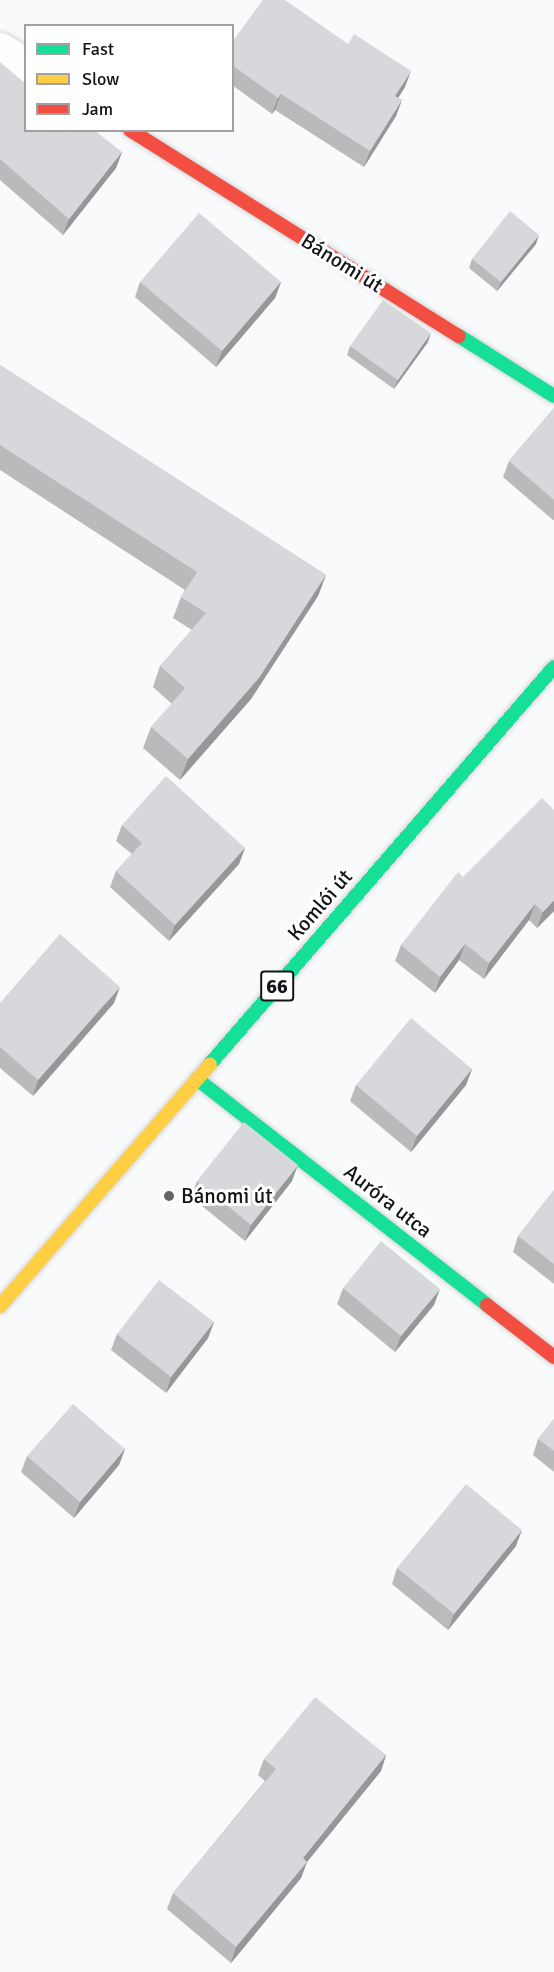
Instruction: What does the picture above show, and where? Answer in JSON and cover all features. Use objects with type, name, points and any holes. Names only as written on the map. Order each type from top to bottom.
[{"type":"street","points":[[0,50],[24,64]]},
{"type":"street","name":"Bánomi út","points":[[133,132],[554,396]]},
{"type":"street","name":"Komlói út","points":[[0,1306],[554,667]]},
{"type":"street","name":"Auróra utca","points":[[197,1079],[554,1357]]},
{"type":"building","points":[[263,0],[285,0],[348,44],[354,34],[411,71],[395,96],[402,100],[370,151],[281,94],[278,98],[234,66],[234,39]]},
{"type":"building","points":[[0,62],[24,82],[24,132],[97,132],[122,152],[69,219],[0,159]]},
{"type":"building","points":[[510,211],[539,235],[501,282],[472,259]]},
{"type":"building","points":[[199,213],[281,282],[222,351],[140,282]]},
{"type":"building","points":[[383,300],[431,333],[398,380],[350,346]]},
{"type":"building","points":[[0,365],[326,575],[259,678],[188,759],[151,727],[185,688],[160,666],[206,613],[181,597],[197,572],[0,445]]},
{"type":"building","points":[[554,408],[554,500],[509,461]]},
{"type":"building","points":[[166,776],[245,848],[175,925],[116,871],[142,843],[122,825]]},
{"type":"building","points":[[542,798],[554,810],[554,900],[543,912],[535,904],[489,963],[465,944],[440,977],[401,945],[458,872],[463,877]]},
{"type":"building","points":[[60,934],[120,987],[38,1080],[0,1047],[0,1003]]},
{"type":"building","points":[[411,1018],[472,1069],[417,1136],[356,1085]]},
{"type":"building","points":[[244,1122],[298,1165],[251,1225],[197,1181]]},
{"type":"building","points":[[554,1190],[554,1264],[518,1236]]},
{"type":"building","points":[[381,1241],[440,1289],[401,1336],[343,1288]]},
{"type":"building","points":[[159,1280],[214,1322],[171,1377],[117,1334]]},
{"type":"building","points":[[73,1404],[125,1449],[80,1502],[27,1456]]},
{"type":"building","points":[[554,1419],[554,1451],[538,1439]]},
{"type":"building","points":[[466,1484],[522,1530],[454,1614],[397,1568]]},
{"type":"building","points":[[315,1697],[386,1755],[303,1858],[307,1862],[236,1947],[173,1893],[276,1769],[264,1759]]},
{"type":"traffic: fast","points":[[459,336],[554,396]]},
{"type":"traffic: fast","points":[[210,1064],[554,667]]},
{"type":"traffic: fast","points":[[197,1079],[487,1305]]},
{"type":"traffic: slow","points":[[0,1306],[210,1064]]},
{"type":"traffic: jam","points":[[133,132],[459,336]]},
{"type":"traffic: jam","points":[[487,1305],[554,1357]]},
{"type":"place","name":"Bánomi út","points":[[169,1196]]}]
